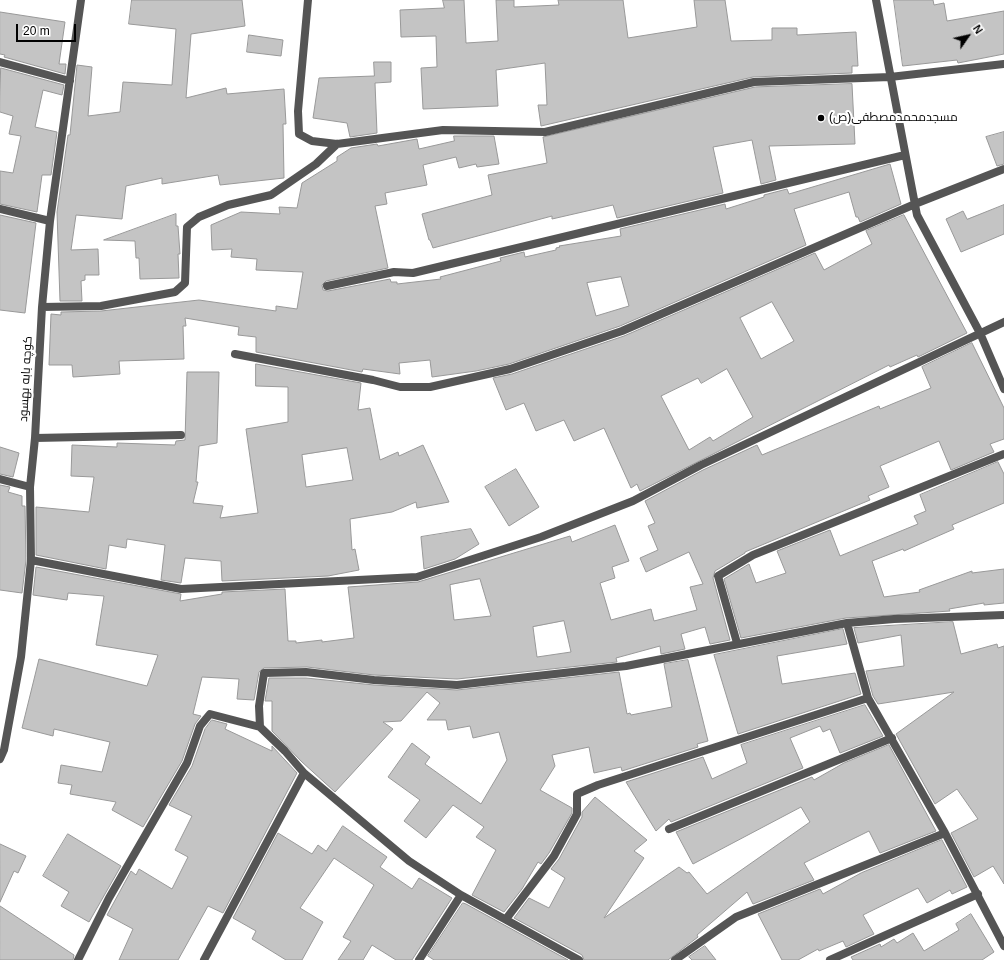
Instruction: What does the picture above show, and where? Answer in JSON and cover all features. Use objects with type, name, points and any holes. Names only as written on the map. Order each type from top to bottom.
[{"type":"street","name":"کوچه بابه بهسود","points":[[0,759],[4,750],[22,657],[31,560],[30,487],[35,438],[42,307],[50,222],[81,0]]},
{"type":"street","points":[[308,0],[298,111],[299,134],[312,141],[337,144],[443,130],[545,132],[754,82],[890,76],[1004,64]]},
{"type":"street","points":[[876,0],[917,215],[980,333],[1004,389]]},
{"type":"street","points":[[0,62],[70,81]]},
{"type":"street","points":[[42,307],[101,306],[176,292],[185,283],[186,227],[199,217],[228,205],[271,195],[316,164],[337,144]]},
{"type":"street","points":[[327,286],[394,272],[413,273],[905,155]]},
{"type":"street","points":[[235,354],[373,380],[400,387],[430,387],[510,369],[622,331],[915,204],[1004,169]]},
{"type":"street","points":[[0,209],[50,222]]},
{"type":"street","points":[[31,560],[181,588],[417,577],[541,537],[633,501],[701,465],[1004,322]]},
{"type":"street","points":[[35,438],[181,435]]},
{"type":"street","points":[[738,643],[718,576],[753,555],[1004,454]]},
{"type":"street","points":[[0,479],[30,487]]},
{"type":"street","points":[[260,727],[259,706],[264,673],[306,672],[374,680],[457,685],[626,666],[847,623],[894,619],[1004,615]]},
{"type":"street","points":[[847,623],[868,698],[945,833],[1004,946]]},
{"type":"street","points":[[506,919],[554,856],[577,814],[577,794],[598,785],[868,698]]},
{"type":"street","points":[[78,960],[110,898],[187,764],[200,726],[210,714],[260,727],[285,751],[304,773],[409,861],[461,894],[579,960]]},
{"type":"street","points":[[668,829],[892,738]]},
{"type":"street","points":[[204,960],[304,773]]},
{"type":"street","points":[[675,960],[736,917],[945,833]]},
{"type":"street","points":[[419,960],[461,894]]},
{"type":"street","points":[[830,960],[978,894]]},
{"type":"building","points":[[132,0],[242,0],[245,26],[191,34],[186,98],[226,88],[227,94],[284,89],[286,124],[283,124],[284,178],[220,185],[218,175],[162,184],[162,178],[126,186],[122,219],[76,215],[71,250],[98,249],[99,275],[85,275],[85,280],[81,281],[82,301],[60,301],[57,212],[68,135],[70,135],[77,65],[92,67],[88,116],[120,112],[123,82],[172,85],[176,29],[129,24]]},
{"type":"building","points":[[443,0],[464,0],[466,43],[498,41],[496,0],[514,0],[514,7],[559,5],[558,0],[623,0],[628,38],[697,27],[694,0],[725,0],[731,41],[772,40],[772,28],[797,28],[797,35],[856,32],[858,66],[852,66],[852,73],[753,77],[541,126],[538,105],[547,105],[545,63],[496,70],[498,106],[423,109],[421,68],[437,67],[436,36],[401,37],[400,10],[444,8]]},
{"type":"building","points":[[894,0],[933,0],[934,5],[944,3],[947,21],[1004,11],[1004,54],[958,63],[957,60],[903,66]]},
{"type":"building","points":[[0,12],[65,22],[59,64],[66,64],[65,74],[4,57],[5,55],[0,54]]},
{"type":"building","points":[[249,35],[283,40],[281,56],[247,52]]},
{"type":"building","points":[[374,62],[391,62],[391,82],[375,83],[377,133],[350,137],[347,123],[313,118],[319,78],[374,76]]},
{"type":"building","points":[[1,68],[64,85],[62,95],[43,90],[35,127],[57,132],[51,175],[42,175],[37,212],[0,204],[0,171],[13,173],[21,136],[9,134],[13,116],[0,112]]},
{"type":"building","points":[[852,84],[855,144],[769,146],[776,180],[761,184],[752,140],[713,147],[723,193],[617,218],[613,205],[552,219],[552,216],[433,248],[429,240],[422,214],[492,195],[488,175],[547,163],[543,137],[755,87]]},
{"type":"building","points":[[1004,132],[1004,164],[997,166],[986,137]]},
{"type":"building","points":[[454,136],[494,136],[499,164],[477,167],[476,164],[459,168],[456,157],[423,165],[427,185],[385,193],[387,204],[375,206],[388,268],[326,281],[322,285],[323,290],[328,291],[390,279],[391,282],[397,282],[397,284],[441,279],[440,277],[501,261],[500,258],[524,252],[525,257],[556,250],[556,248],[560,247],[559,246],[621,236],[620,229],[725,204],[726,209],[764,197],[764,195],[787,189],[789,194],[890,164],[901,204],[860,222],[858,217],[856,217],[849,192],[794,209],[806,245],[620,326],[509,364],[476,371],[432,377],[430,360],[399,363],[400,374],[363,369],[362,372],[256,352],[256,337],[238,335],[239,327],[185,318],[186,326],[183,326],[184,359],[119,361],[120,374],[73,377],[72,365],[49,365],[51,314],[61,315],[61,312],[101,311],[199,300],[276,311],[276,306],[297,309],[303,272],[256,270],[257,259],[231,257],[232,249],[212,250],[211,225],[241,212],[280,214],[279,207],[297,208],[302,183],[337,161],[337,157],[351,148],[377,144],[378,146],[417,139],[419,149],[454,141]],"holes":[[[621,277],[629,306],[596,316],[587,283]]]},
{"type":"building","points":[[1004,205],[1004,234],[961,252],[946,219],[963,211],[967,219]]},
{"type":"building","points":[[176,214],[180,254],[178,254],[179,278],[140,279],[139,258],[136,258],[135,241],[104,240]]},
{"type":"building","points":[[0,215],[36,223],[25,313],[0,310]]},
{"type":"building","points":[[904,215],[967,333],[918,357],[917,355],[890,367],[889,365],[640,491],[637,484],[631,488],[604,428],[574,441],[564,420],[536,431],[524,403],[506,410],[493,378],[512,374],[624,336],[815,253],[824,270],[872,244],[866,231]],"holes":[[[772,302],[794,341],[761,359],[740,318]],[[727,369],[753,417],[713,441],[710,437],[689,450],[661,396],[698,378],[701,383]]]},
{"type":"building","points":[[972,343],[1004,408],[1004,439],[990,444],[994,452],[951,470],[939,441],[880,466],[889,487],[868,496],[870,500],[745,552],[715,571],[713,578],[730,640],[710,644],[705,627],[681,634],[685,649],[661,654],[660,646],[616,658],[617,662],[457,679],[374,675],[307,667],[264,668],[259,672],[254,700],[237,699],[239,679],[202,677],[193,714],[201,716],[195,724],[182,761],[143,827],[112,810],[116,802],[70,794],[72,785],[58,783],[61,765],[102,772],[110,742],[54,729],[53,736],[22,728],[39,659],[147,686],[158,655],[96,645],[104,596],[68,593],[67,600],[33,595],[36,567],[181,594],[180,601],[222,594],[222,592],[285,589],[288,641],[296,641],[296,643],[322,640],[322,642],[354,638],[348,587],[418,582],[570,536],[572,542],[615,525],[629,561],[612,567],[615,578],[600,583],[611,620],[651,609],[654,621],[697,610],[690,587],[703,584],[689,552],[646,572],[640,558],[658,550],[648,526],[655,523],[645,501],[703,470],[757,445],[762,455],[879,406],[880,409],[931,388],[922,367]],"holes":[[[480,579],[491,616],[454,620],[450,585]],[[564,621],[571,652],[537,657],[533,627]]]},
{"type":"building","points":[[256,364],[361,383],[358,410],[370,408],[380,460],[398,452],[399,456],[423,445],[449,502],[417,508],[416,502],[392,512],[350,519],[352,550],[355,549],[359,570],[328,576],[222,581],[221,561],[185,558],[181,583],[161,580],[165,545],[127,539],[126,548],[109,545],[106,569],[36,555],[36,507],[89,512],[94,477],[71,476],[72,445],[117,447],[117,443],[175,445],[176,441],[185,440],[187,372],[219,372],[217,443],[199,446],[196,482],[198,482],[193,503],[223,506],[220,518],[258,513],[246,429],[288,422],[288,387],[256,386]],"holes":[[[347,448],[353,480],[306,487],[302,455]]]},
{"type":"building","points":[[0,447],[19,453],[13,477],[0,474]]},
{"type":"building","points":[[998,462],[1004,474],[1004,503],[952,525],[954,529],[904,551],[903,549],[872,561],[884,597],[920,592],[919,590],[972,571],[972,573],[1004,569],[1004,603],[984,605],[984,603],[949,609],[950,611],[846,618],[741,638],[724,579],[749,564],[756,583],[786,573],[777,551],[830,530],[840,556],[918,524],[914,516],[926,511],[920,495]]},
{"type":"building","points":[[516,469],[539,507],[509,526],[485,487]]},
{"type":"building","points":[[0,485],[10,487],[8,492],[22,496],[22,506],[25,506],[26,560],[22,593],[0,590]]},
{"type":"building","points":[[471,529],[479,544],[455,559],[424,569],[421,537]]},
{"type":"building","points":[[953,622],[961,654],[997,644],[998,648],[1004,646],[1004,884],[993,866],[974,877],[951,833],[978,819],[957,789],[935,804],[896,734],[954,692],[878,704],[873,696],[866,671],[904,666],[901,635],[858,643],[854,628]]},
{"type":"building","points":[[843,629],[847,644],[777,656],[782,684],[855,673],[861,694],[738,734],[714,655]]},
{"type":"building","points":[[688,660],[708,741],[697,744],[698,747],[622,771],[621,767],[594,773],[589,747],[552,755],[555,766],[540,790],[572,808],[572,813],[549,853],[541,864],[538,862],[522,889],[504,912],[472,895],[496,850],[476,837],[484,827],[453,805],[426,838],[404,821],[420,800],[388,777],[412,743],[430,757],[425,764],[481,804],[507,760],[499,732],[473,738],[470,726],[448,730],[446,720],[427,720],[440,703],[427,692],[401,721],[383,722],[393,729],[335,792],[302,762],[272,731],[272,701],[265,701],[269,678],[306,678],[374,685],[457,690],[619,672],[627,714],[630,713],[631,715],[672,707],[664,664]]},
{"type":"building","points":[[865,705],[883,736],[840,753],[830,729],[823,732],[820,726],[790,738],[803,768],[671,822],[669,819],[656,831],[626,782],[703,757],[712,779],[747,763],[741,745]]},
{"type":"building","points":[[212,720],[227,724],[225,729],[272,751],[272,746],[297,773],[223,913],[208,906],[178,960],[119,960],[133,929],[107,915],[131,871],[136,875],[139,869],[172,889],[188,857],[175,850],[192,816],[169,805],[192,766],[205,729]]},
{"type":"building","points":[[889,745],[936,831],[880,853],[869,831],[804,863],[814,880],[753,904],[747,892],[697,935],[698,937],[668,960],[584,960],[582,955],[514,918],[529,898],[549,908],[565,878],[551,869],[559,859],[582,817],[582,812],[595,797],[647,840],[634,851],[644,858],[604,918],[679,867],[687,873],[689,872],[707,894],[810,822],[801,807],[693,864],[676,832],[812,777],[814,780],[844,763]]},
{"type":"building","points":[[343,826],[387,857],[380,867],[412,889],[419,878],[452,898],[412,960],[396,960],[372,945],[363,960],[338,960],[351,941],[343,937],[374,885],[334,858],[300,908],[323,922],[302,960],[286,960],[252,939],[256,931],[233,918],[278,833],[312,854],[318,845],[326,851]]},
{"type":"building","points":[[68,834],[121,866],[89,922],[61,906],[69,892],[43,876]]},
{"type":"building","points":[[942,840],[967,887],[952,894],[950,890],[927,903],[918,888],[863,915],[874,934],[846,947],[843,941],[819,951],[818,949],[798,960],[782,960],[758,914],[820,889],[823,894],[861,873]]},
{"type":"building","points":[[0,844],[26,856],[18,873],[14,871],[0,902]]},
{"type":"building","points":[[463,903],[568,960],[434,960],[428,956]]},
{"type":"building","points":[[0,906],[74,955],[73,960],[0,960]]},
{"type":"building","points":[[971,914],[994,952],[982,960],[853,960],[851,957],[880,944],[881,947],[894,939],[897,943],[913,933],[924,951],[959,930],[956,924]]},
{"type":"building","points":[[705,946],[716,960],[692,960],[689,957]]},
{"type":"place","name":"مسجدمحمدمصطفی(ص)","points":[[821,118]]}]
